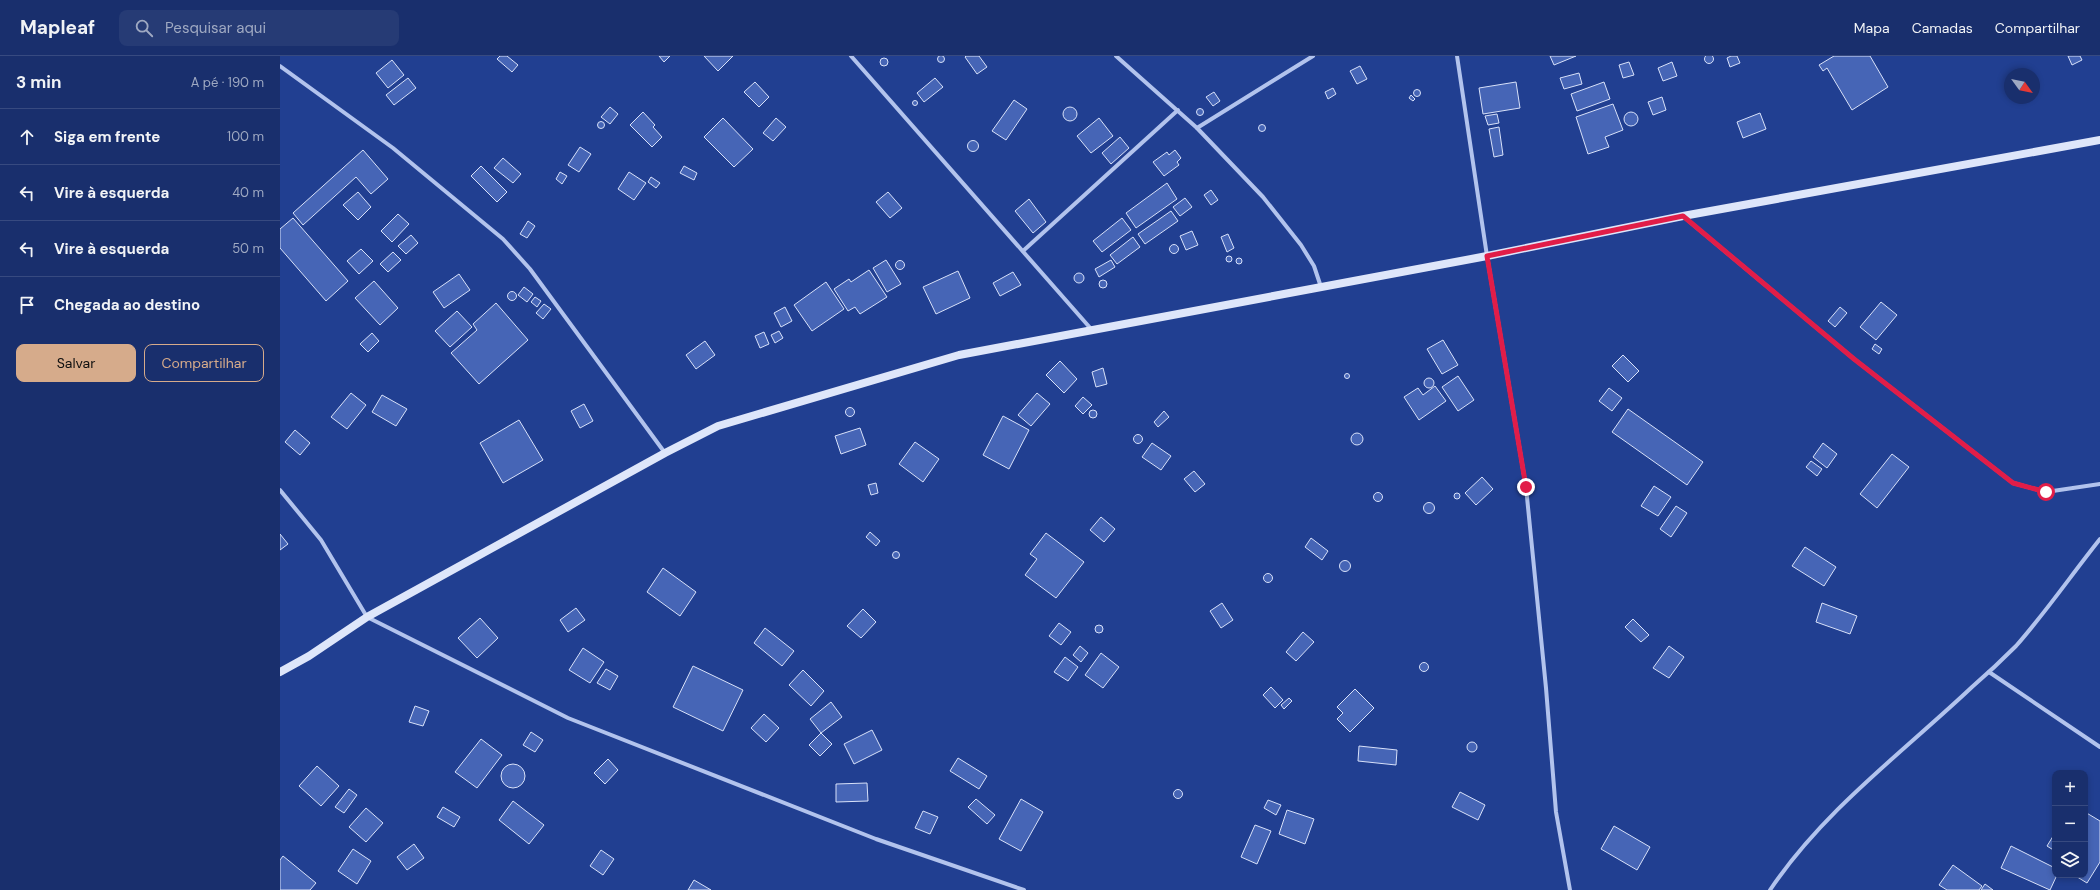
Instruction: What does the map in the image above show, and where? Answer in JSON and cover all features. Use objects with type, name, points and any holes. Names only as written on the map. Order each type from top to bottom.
[{"type":"main road","points":[[280,672],[309,656],[367,617],[665,453],[718,426],[959,356],[1487,256],[1683,216],[2100,140]]},
{"type":"street","points":[[851,56],[1092,330]]},
{"type":"street","points":[[1116,56],[1197,128],[1263,198],[1301,245],[1314,266],[1321,287]]},
{"type":"street","points":[[1197,128],[1313,56]]},
{"type":"street","points":[[1458,56],[1487,256],[1526,487],[1548,711],[1556,812],[1570,890]]},
{"type":"street","points":[[280,66],[393,148],[503,239],[530,269],[665,453]]},
{"type":"street","points":[[1023,251],[1178,110]]},
{"type":"street","points":[[1683,216],[1854,359],[2013,483],[2046,492],[2100,484]]},
{"type":"street","points":[[280,490],[321,540],[367,617],[568,718],[876,839],[1024,890]]},
{"type":"street","points":[[1770,890],[1783,871],[1822,824],[1866,781],[1926,730],[2016,646],[2100,539]]},
{"type":"street","points":[[1989,672],[2100,747]]},
{"type":"building","points":[[941,55],[944,56],[944,62],[941,63],[938,62],[937,59],[938,56]]},
{"type":"building","points":[[1707,55],[1711,55],[1713,59],[1711,63],[1707,63],[1705,61],[1705,57]]},
{"type":"building","points":[[500,56],[507,56],[518,65],[512,72],[497,59]]},
{"type":"building","points":[[659,56],[670,56],[664,62]]},
{"type":"building","points":[[704,56],[733,56],[718,71]]},
{"type":"building","points":[[979,56],[987,67],[977,74],[965,57]]},
{"type":"building","points":[[1550,56],[1576,56],[1554,65]]},
{"type":"building","points":[[1737,56],[1740,63],[1730,67],[1727,58]]},
{"type":"building","points":[[1834,56],[1870,56],[1888,87],[1852,110],[1827,68],[1823,71],[1819,65]]},
{"type":"building","points":[[2068,56],[2080,56],[2082,60],[2072,65]]},
{"type":"building","points":[[882,58],[886,58],[888,62],[886,66],[882,66],[880,64],[880,60]]},
{"type":"building","points":[[392,60],[404,75],[388,88],[376,73]]},
{"type":"building","points":[[1629,62],[1634,75],[1623,78],[1619,65]]},
{"type":"building","points":[[1672,62],[1677,76],[1663,81],[1658,68]]},
{"type":"building","points":[[1360,66],[1367,79],[1357,84],[1350,71]]},
{"type":"building","points":[[1579,73],[1582,84],[1564,89],[1560,78]]},
{"type":"building","points":[[408,78],[416,88],[394,105],[386,95]]},
{"type":"building","points":[[935,78],[943,87],[924,102],[917,93]]},
{"type":"building","points":[[755,82],[769,97],[759,107],[744,92]]},
{"type":"building","points":[[1516,82],[1520,108],[1483,114],[1479,88]]},
{"type":"building","points":[[1604,82],[1610,99],[1577,111],[1571,94]]},
{"type":"building","points":[[1333,88],[1336,94],[1328,99],[1325,92]]},
{"type":"building","points":[[1417,90],[1420,93],[1417,96],[1414,93]]},
{"type":"building","points":[[1214,92],[1220,101],[1213,106],[1206,97]]},
{"type":"building","points":[[1411,95],[1415,99],[1413,101],[1409,98]]},
{"type":"building","points":[[1662,97],[1666,110],[1653,115],[1648,102]]},
{"type":"building","points":[[915,100],[918,103],[915,106],[912,103]]},
{"type":"building","points":[[1014,100],[1027,109],[1006,140],[992,131]]},
{"type":"building","points":[[1613,104],[1623,130],[1605,137],[1609,147],[1588,154],[1576,117]]},
{"type":"building","points":[[610,107],[618,114],[610,124],[601,117]]},
{"type":"building","points":[[1070,107],[1075,109],[1077,114],[1075,119],[1070,121],[1065,119],[1063,114],[1065,109]]},
{"type":"building","points":[[1200,108],[1203,109],[1203,115],[1200,116],[1197,115],[1196,112],[1197,109]]},
{"type":"building","points":[[643,112],[655,125],[653,127],[662,137],[652,147],[630,125]]},
{"type":"building","points":[[1631,112],[1636,114],[1638,119],[1636,124],[1631,126],[1626,124],[1624,119],[1626,114]]},
{"type":"building","points":[[1760,113],[1766,129],[1743,138],[1737,122]]},
{"type":"building","points":[[1497,114],[1499,123],[1488,125],[1485,116]]},
{"type":"building","points":[[723,118],[753,149],[734,167],[704,137]]},
{"type":"building","points":[[776,118],[786,127],[773,141],[763,133]]},
{"type":"building","points":[[1099,118],[1113,136],[1091,153],[1077,136]]},
{"type":"building","points":[[601,121],[604,122],[604,128],[601,129],[598,128],[597,125],[598,122]]},
{"type":"building","points":[[1262,124],[1265,125],[1265,131],[1262,132],[1259,131],[1258,128],[1259,125]]},
{"type":"building","points":[[1499,127],[1503,155],[1494,157],[1489,129]]},
{"type":"building","points":[[1120,137],[1129,148],[1111,164],[1102,153]]},
{"type":"building","points":[[971,141],[975,141],[977,142],[977,150],[971,151],[968,148],[968,144]]},
{"type":"building","points":[[580,147],[591,154],[579,172],[568,165]]},
{"type":"building","points":[[363,150],[388,179],[371,194],[356,177],[303,225],[293,213]]},
{"type":"building","points":[[1175,150],[1181,158],[1177,162],[1179,165],[1164,176],[1153,162],[1167,152],[1169,155]]},
{"type":"building","points":[[503,158],[521,174],[513,183],[494,168]]},
{"type":"building","points":[[481,166],[507,192],[497,202],[471,176]]},
{"type":"building","points":[[684,166],[697,173],[694,180],[680,173]]},
{"type":"building","points":[[560,172],[567,176],[562,184],[556,179]]},
{"type":"building","points":[[629,172],[646,183],[634,200],[618,189]]},
{"type":"building","points":[[651,177],[660,183],[656,188],[648,182]]},
{"type":"building","points":[[1167,183],[1177,199],[1136,228],[1126,213]]},
{"type":"building","points":[[1211,190],[1218,200],[1211,205],[1204,195]]},
{"type":"building","points":[[358,192],[371,207],[358,220],[343,205]]},
{"type":"building","points":[[888,192],[902,208],[890,218],[876,202]]},
{"type":"building","points":[[1185,198],[1192,207],[1180,216],[1173,207]]},
{"type":"building","points":[[1029,199],[1046,222],[1033,233],[1015,211]]},
{"type":"building","points":[[1171,211],[1178,221],[1145,244],[1138,234]]},
{"type":"building","points":[[398,214],[409,224],[392,242],[381,231]]},
{"type":"building","points":[[293,218],[348,281],[326,301],[280,248],[280,229]]},
{"type":"building","points":[[1122,218],[1131,230],[1102,252],[1093,241]]},
{"type":"building","points":[[528,221],[535,226],[527,238],[520,234]]},
{"type":"building","points":[[1192,231],[1198,245],[1186,250],[1180,236]]},
{"type":"building","points":[[1228,234],[1234,248],[1227,252],[1221,237]]},
{"type":"building","points":[[411,235],[418,243],[406,254],[398,246]]},
{"type":"building","points":[[1133,237],[1140,247],[1117,264],[1110,255]]},
{"type":"building","points":[[1174,244],[1179,249],[1174,254],[1169,249]]},
{"type":"building","points":[[361,249],[373,261],[359,274],[347,261]]},
{"type":"building","points":[[393,252],[401,260],[388,272],[380,264]]},
{"type":"building","points":[[1229,256],[1232,259],[1229,262],[1226,259]]},
{"type":"building","points":[[1239,258],[1242,261],[1239,264],[1236,261]]},
{"type":"building","points":[[886,260],[901,284],[887,292],[873,268]]},
{"type":"building","points":[[1111,260],[1115,267],[1099,277],[1095,269]]},
{"type":"building","points":[[898,261],[902,261],[904,265],[902,269],[898,269],[896,267],[896,263]]},
{"type":"building","points":[[869,270],[887,297],[860,314],[855,307],[848,311],[834,289],[849,279],[851,282]]},
{"type":"building","points":[[958,271],[970,298],[936,314],[923,287]]},
{"type":"building","points":[[1013,272],[1021,285],[1000,296],[993,283]]},
{"type":"building","points":[[1077,273],[1081,273],[1083,274],[1083,282],[1077,283],[1074,280],[1074,276]]},
{"type":"building","points":[[459,274],[470,290],[444,308],[433,292]]},
{"type":"building","points":[[1103,280],[1106,281],[1106,287],[1103,288],[1100,287],[1099,284],[1100,281]]},
{"type":"building","points":[[374,281],[398,308],[380,325],[355,298]]},
{"type":"building","points":[[826,282],[844,309],[812,331],[794,305]]},
{"type":"building","points":[[524,287],[533,294],[527,302],[518,295]]},
{"type":"building","points":[[510,292],[514,292],[516,296],[514,300],[510,300],[508,298],[508,294]]},
{"type":"building","points":[[535,297],[541,301],[537,307],[531,302]]},
{"type":"building","points":[[1881,302],[1897,315],[1876,340],[1860,327]]},
{"type":"building","points":[[496,303],[528,340],[479,384],[451,353],[477,330],[473,324]]},
{"type":"building","points":[[544,304],[551,309],[543,319],[536,313]]},
{"type":"building","points":[[785,307],[792,321],[781,327],[774,313]]},
{"type":"building","points":[[1840,307],[1847,313],[1835,327],[1828,321]]},
{"type":"building","points":[[457,311],[472,327],[450,347],[435,331]]},
{"type":"building","points":[[779,331],[783,338],[775,343],[771,335]]},
{"type":"building","points":[[764,332],[769,344],[760,348],[755,336]]},
{"type":"building","points":[[372,333],[379,341],[368,352],[360,344]]},
{"type":"building","points":[[1443,340],[1458,365],[1442,374],[1427,349]]},
{"type":"building","points":[[705,341],[715,355],[696,369],[686,355]]},
{"type":"building","points":[[1875,344],[1882,349],[1879,354],[1872,349]]},
{"type":"building","points":[[1623,355],[1639,371],[1628,382],[1612,366]]},
{"type":"building","points":[[1060,361],[1077,379],[1064,393],[1046,375]]},
{"type":"building","points":[[1103,368],[1107,384],[1096,387],[1092,372]]},
{"type":"building","points":[[1347,373],[1350,376],[1347,379],[1344,376]]},
{"type":"building","points":[[1458,376],[1474,400],[1458,411],[1442,387]]},
{"type":"building","points":[[1427,378],[1431,378],[1434,383],[1431,388],[1427,388],[1424,385],[1424,381]]},
{"type":"building","points":[[1435,386],[1446,401],[1419,420],[1404,397],[1418,388],[1423,395]]},
{"type":"building","points":[[1609,388],[1622,398],[1612,411],[1599,401]]},
{"type":"building","points":[[351,393],[366,405],[347,429],[331,417]]},
{"type":"building","points":[[1037,393],[1050,404],[1031,426],[1018,415]]},
{"type":"building","points":[[382,395],[407,409],[396,426],[372,412]]},
{"type":"building","points":[[1083,397],[1092,405],[1083,414],[1075,406]]},
{"type":"building","points":[[584,404],[593,421],[580,428],[571,411]]},
{"type":"building","points":[[848,408],[852,408],[854,412],[852,416],[848,416],[846,414],[846,410]]},
{"type":"building","points":[[1628,409],[1703,462],[1687,485],[1612,432]]},
{"type":"building","points":[[1093,410],[1096,411],[1096,417],[1093,418],[1090,417],[1089,414],[1090,411]]},
{"type":"building","points":[[1164,411],[1169,417],[1158,427],[1154,422]]},
{"type":"building","points":[[1003,416],[1029,430],[1009,469],[983,455]]},
{"type":"building","points":[[519,420],[543,460],[503,483],[480,443]]},
{"type":"building","points":[[860,428],[866,445],[841,454],[835,436]]},
{"type":"building","points":[[295,430],[310,443],[300,455],[285,442]]},
{"type":"building","points":[[1355,433],[1359,433],[1363,439],[1359,445],[1355,445],[1351,441],[1351,437]]},
{"type":"building","points":[[1136,435],[1140,435],[1142,439],[1140,443],[1136,443],[1134,441],[1134,437]]},
{"type":"building","points":[[915,442],[939,459],[923,482],[899,464]]},
{"type":"building","points":[[1152,443],[1171,456],[1161,470],[1142,457]]},
{"type":"building","points":[[1823,443],[1837,454],[1827,468],[1813,457]]},
{"type":"building","points":[[1892,454],[1909,467],[1877,508],[1860,494]]},
{"type":"building","points":[[1811,461],[1822,469],[1817,476],[1806,467]]},
{"type":"building","points":[[1194,471],[1205,484],[1195,492],[1184,479]]},
{"type":"building","points":[[1482,477],[1493,489],[1476,505],[1465,493]]},
{"type":"building","points":[[876,483],[878,493],[871,495],[868,485]]},
{"type":"building","points":[[1654,486],[1671,497],[1658,516],[1641,506]]},
{"type":"building","points":[[1376,493],[1380,493],[1382,497],[1380,501],[1376,501],[1374,499],[1374,495]]},
{"type":"building","points":[[1457,493],[1460,496],[1457,499],[1454,496]]},
{"type":"building","points":[[1429,502],[1433,504],[1435,508],[1433,512],[1429,514],[1425,512],[1423,508],[1425,504]]},
{"type":"building","points":[[1676,506],[1687,513],[1671,537],[1660,529]]},
{"type":"building","points":[[1101,517],[1115,529],[1104,542],[1090,530]]},
{"type":"building","points":[[870,532],[880,541],[876,546],[866,537]]},
{"type":"building","points":[[1046,533],[1084,562],[1056,598],[1025,575],[1037,559],[1030,554]]},
{"type":"building","points":[[280,534],[288,544],[280,550]]},
{"type":"building","points":[[1311,538],[1328,551],[1322,560],[1305,547]]},
{"type":"building","points":[[1805,547],[1836,567],[1824,586],[1792,566]]},
{"type":"building","points":[[896,551],[899,552],[899,558],[896,559],[893,558],[892,555],[893,552]]},
{"type":"building","points":[[1345,560],[1349,562],[1351,566],[1349,570],[1345,572],[1341,570],[1339,566],[1341,562]]},
{"type":"building","points":[[663,568],[696,592],[680,616],[647,592]]},
{"type":"building","points":[[1268,573],[1273,578],[1268,583],[1263,578]]},
{"type":"building","points":[[1222,603],[1233,620],[1221,628],[1210,611]]},
{"type":"building","points":[[1822,603],[1857,616],[1850,634],[1816,622]]},
{"type":"building","points":[[576,608],[585,620],[568,632],[560,620]]},
{"type":"building","points":[[863,609],[876,622],[861,638],[847,626]]},
{"type":"building","points":[[480,618],[498,638],[477,658],[458,638]]},
{"type":"building","points":[[1633,619],[1649,635],[1641,642],[1625,627]]},
{"type":"building","points":[[1059,623],[1071,632],[1061,645],[1049,636]]},
{"type":"building","points":[[1097,625],[1101,625],[1103,629],[1101,633],[1097,633],[1095,631],[1095,627]]},
{"type":"building","points":[[765,628],[794,651],[782,666],[754,643]]},
{"type":"building","points":[[1303,632],[1314,642],[1296,661],[1286,652]]},
{"type":"building","points":[[1080,646],[1088,653],[1081,662],[1073,655]]},
{"type":"building","points":[[1669,646],[1684,657],[1669,678],[1653,668]]},
{"type":"building","points":[[583,648],[604,662],[590,683],[569,670]]},
{"type":"building","points":[[1101,653],[1119,667],[1103,688],[1085,675]]},
{"type":"building","points":[[1065,657],[1078,667],[1068,681],[1054,672]]},
{"type":"building","points":[[1422,663],[1426,663],[1428,667],[1426,671],[1422,671],[1420,669],[1420,665]]},
{"type":"building","points":[[693,666],[743,690],[723,731],[673,707]]},
{"type":"building","points":[[606,669],[618,676],[610,690],[597,683]]},
{"type":"building","points":[[803,670],[824,691],[811,706],[789,685]]},
{"type":"building","points":[[1271,687],[1283,700],[1275,708],[1263,695]]},
{"type":"building","points":[[1355,689],[1374,708],[1350,732],[1337,719],[1343,713],[1337,707]]},
{"type":"building","points":[[1289,698],[1292,701],[1284,709],[1281,705]]},
{"type":"building","points":[[831,702],[842,717],[821,733],[810,719]]},
{"type":"building","points":[[415,706],[429,711],[423,726],[409,722]]},
{"type":"building","points":[[764,714],[779,728],[766,742],[751,728]]},
{"type":"building","points":[[872,730],[882,750],[854,764],[844,744]]},
{"type":"building","points":[[531,732],[543,740],[535,752],[523,745]]},
{"type":"building","points":[[821,733],[832,744],[820,756],[809,745]]},
{"type":"building","points":[[481,739],[502,755],[477,788],[455,772]]},
{"type":"building","points":[[1472,742],[1477,747],[1472,752],[1467,747]]},
{"type":"building","points":[[1359,746],[1397,750],[1396,765],[1358,761]]},
{"type":"building","points":[[958,758],[987,776],[979,789],[950,771]]},
{"type":"building","points":[[608,759],[618,770],[605,784],[594,773]]},
{"type":"building","points":[[513,764],[521,768],[525,776],[521,784],[513,788],[505,784],[501,776],[505,768]]},
{"type":"building","points":[[317,766],[339,786],[321,806],[299,786]]},
{"type":"building","points":[[867,783],[868,801],[836,802],[836,784]]},
{"type":"building","points":[[349,789],[357,795],[344,813],[335,807]]},
{"type":"building","points":[[1176,790],[1180,790],[1182,794],[1180,798],[1176,798],[1174,796],[1174,792]]},
{"type":"building","points":[[1460,792],[1485,805],[1478,820],[1452,807]]},
{"type":"building","points":[[976,799],[995,815],[987,824],[968,807]]},
{"type":"building","points":[[1021,799],[1043,812],[1021,851],[999,839]]},
{"type":"building","points":[[1268,800],[1281,805],[1276,815],[1264,808]]},
{"type":"building","points":[[513,801],[544,825],[529,844],[499,820]]},
{"type":"building","points":[[443,807],[460,817],[454,827],[437,817]]},
{"type":"building","points":[[366,808],[383,823],[366,842],[349,827]]},
{"type":"building","points":[[1287,810],[1314,819],[1305,844],[1279,834]]},
{"type":"building","points":[[923,811],[938,817],[930,834],[915,828]]},
{"type":"building","points":[[2088,814],[2100,821],[2100,862],[2087,883],[2079,878],[2088,878]]},
{"type":"building","points":[[1255,825],[1271,831],[1257,864],[1241,857]]},
{"type":"building","points":[[1614,826],[1650,847],[1637,870],[1601,849]]},
{"type":"building","points":[[2052,838],[2052,849],[2047,846]]},
{"type":"building","points":[[414,844],[424,858],[407,870],[397,857]]},
{"type":"building","points":[[2011,846],[2052,866],[2052,878],[2056,878],[2050,890],[2001,868]]},
{"type":"building","points":[[353,849],[371,861],[357,884],[338,871]]},
{"type":"building","points":[[601,850],[614,859],[603,875],[590,866]]},
{"type":"building","points":[[283,856],[316,883],[310,890],[280,890],[280,860]]},
{"type":"building","points":[[1953,865],[1982,886],[1979,890],[1947,890],[1939,885]]},
{"type":"building","points":[[694,880],[711,890],[688,890]]},
{"type":"building","points":[[1985,884],[1993,890],[1981,890]]},
{"type":"route","points":[[1526,487],[1487,256],[1683,216],[1854,359],[2013,483],[2046,492]]}]
